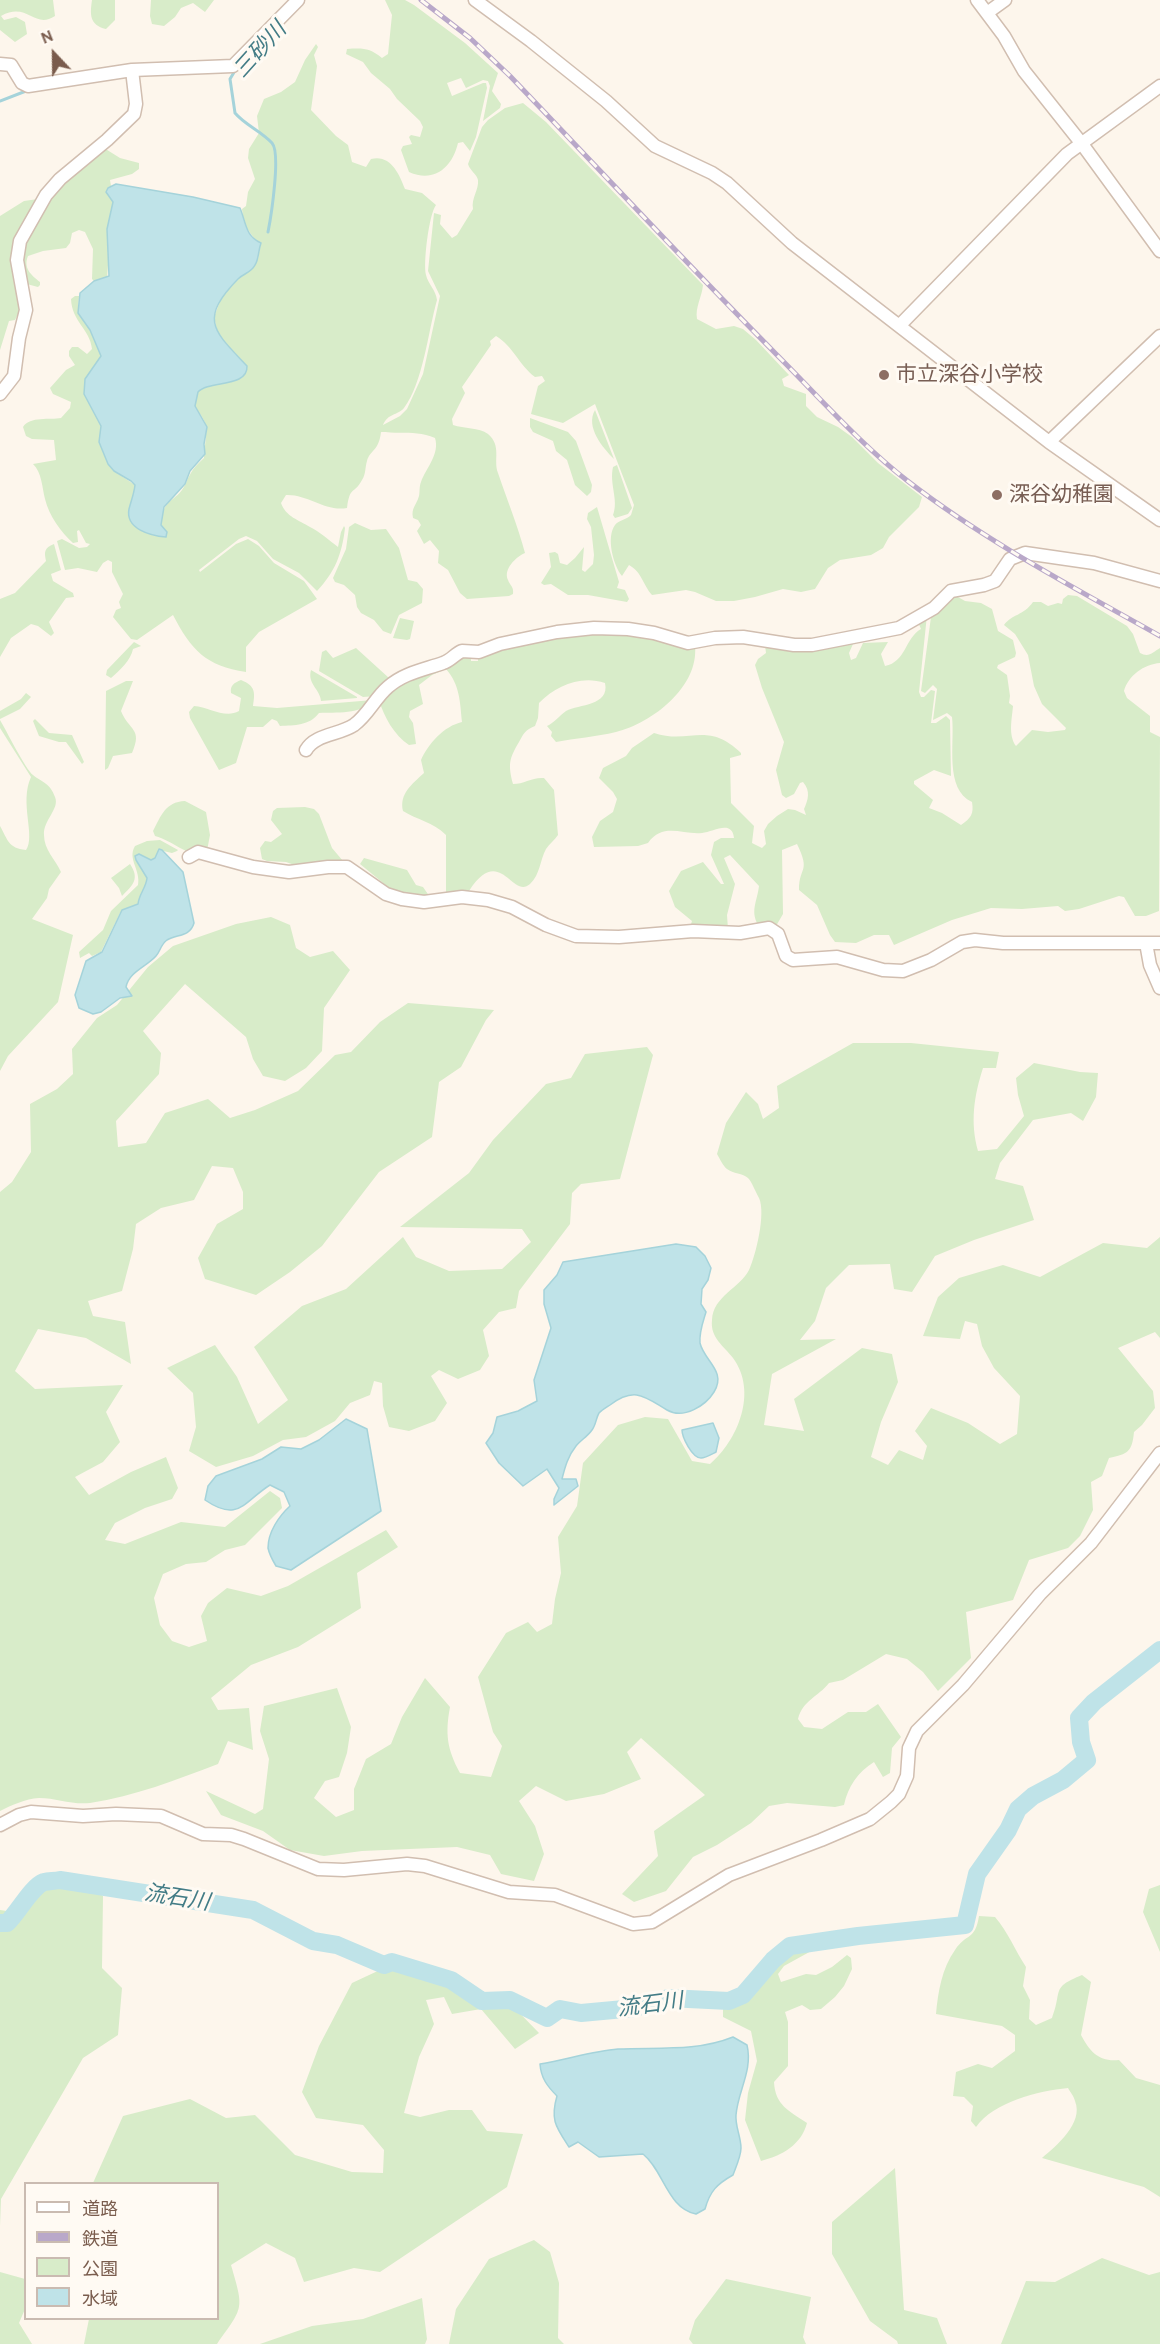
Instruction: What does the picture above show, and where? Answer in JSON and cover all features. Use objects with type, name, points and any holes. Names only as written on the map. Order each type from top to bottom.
[{"type":"street","points":[[0,64],[11,65],[22,83],[28,86],[132,73],[233,66],[298,0]]},
{"type":"street","points":[[475,0],[527,37],[606,101],[655,146],[712,173],[727,183],[792,243],[1049,442],[1160,520]]},
{"type":"street","points":[[977,0],[1004,36],[1024,71],[1082,144],[1160,251]]},
{"type":"street","points":[[987,13],[1005,0]]},
{"type":"street","points":[[0,394],[14,376],[19,338],[26,310],[17,260],[20,241],[46,195],[60,179],[134,114],[136,104],[132,73]]},
{"type":"street","points":[[900,325],[1067,154],[1160,86]]},
{"type":"street","points":[[1049,442],[1160,336]]},
{"type":"street","points":[[306,750],[309,744],[318,739],[354,725],[387,688],[401,677],[444,663],[462,651],[479,652],[500,644],[557,632],[594,628],[628,628],[688,643],[715,638],[743,637],[794,645],[812,645],[899,628],[934,608],[951,591],[995,581],[1010,559],[1025,553],[1094,563],[1160,581]]},
{"type":"street","points":[[189,857],[198,852],[253,867],[289,872],[340,866],[358,873],[386,894],[402,899],[424,902],[462,897],[488,900],[576,936],[619,937],[693,931],[740,933],[769,928],[778,934],[786,956],[793,960],[837,957],[883,970],[903,971],[931,960],[962,942],[975,940],[1003,943],[1160,943]]},
{"type":"street","points":[[1146,943],[1150,965],[1160,988]]},
{"type":"street","points":[[0,1825],[19,1815],[31,1812],[82,1816],[116,1814],[161,1816],[203,1834],[231,1835],[244,1839],[318,1869],[344,1870],[407,1864],[425,1866],[508,1892],[555,1895],[633,1924],[652,1922],[738,1870],[821,1840],[870,1819],[891,1802],[899,1794],[907,1776],[909,1748],[917,1731],[963,1685],[1045,1588],[1091,1543],[1160,1454]]},
{"type":"green space","points":[[0,0],[53,0],[55,16],[42,20],[24,13],[10,12],[1,16],[4,20],[16,17],[25,22],[27,34],[15,42],[0,30]]},
{"type":"green space","points":[[92,0],[115,0],[115,20],[106,29],[96,25],[92,18]]},
{"type":"green space","points":[[151,0],[214,0],[205,12],[193,3],[181,8],[175,17],[164,26],[152,24]]},
{"type":"green space","points":[[385,0],[405,0],[414,5],[465,43],[498,73],[492,91],[501,104],[500,108],[483,121],[490,86],[488,81],[483,80],[466,88],[461,78],[447,83],[452,96],[483,83],[486,83],[487,88],[476,137],[470,151],[463,142],[458,143],[451,160],[441,171],[434,174],[426,176],[409,172],[401,150],[403,146],[412,144],[409,137],[411,135],[420,137],[423,127],[420,121],[390,89],[371,73],[363,62],[346,54],[347,49],[366,49],[382,58],[388,54],[392,15]]},
{"type":"green space","points":[[316,44],[318,47],[314,55],[317,66],[311,110],[348,145],[352,162],[366,167],[371,159],[378,158],[389,162],[397,171],[405,189],[422,193],[436,205],[429,228],[425,269],[437,300],[424,357],[411,397],[404,408],[387,418],[383,425],[400,416],[407,409],[423,374],[440,296],[428,271],[434,213],[441,215],[440,224],[452,238],[457,235],[473,209],[478,180],[468,164],[482,127],[505,108],[523,103],[546,122],[703,285],[697,319],[716,329],[734,326],[743,329],[756,340],[789,375],[782,379],[784,386],[806,394],[806,406],[817,417],[852,437],[878,463],[922,497],[919,507],[889,537],[883,548],[871,555],[840,560],[828,568],[815,589],[801,592],[783,589],[734,601],[716,601],[686,590],[652,595],[637,571],[629,565],[622,576],[613,558],[612,530],[617,523],[631,515],[634,505],[595,404],[563,423],[531,414],[538,386],[545,381],[542,376],[535,377],[529,372],[507,345],[496,336],[490,341],[491,345],[462,387],[465,393],[452,419],[453,425],[484,432],[495,443],[498,473],[525,553],[514,560],[507,572],[513,594],[467,599],[460,593],[448,570],[438,563],[439,551],[430,540],[424,544],[417,531],[421,525],[413,518],[421,482],[436,450],[435,438],[415,433],[381,432],[376,447],[368,457],[363,478],[349,496],[347,508],[331,508],[294,495],[286,495],[281,503],[289,515],[317,531],[338,547],[341,532],[344,526],[345,528],[337,562],[329,577],[317,591],[299,573],[273,559],[257,541],[246,536],[199,570],[200,572],[236,544],[248,539],[259,546],[274,563],[304,581],[317,599],[259,632],[246,647],[246,672],[210,661],[201,654],[186,638],[173,615],[137,640],[131,639],[113,617],[116,610],[121,608],[119,602],[123,594],[112,572],[112,562],[108,560],[103,563],[97,572],[78,568],[65,570],[57,541],[62,539],[79,548],[90,544],[86,543],[79,530],[77,531],[78,542],[73,543],[49,512],[40,476],[33,464],[56,460],[54,440],[32,439],[26,436],[23,427],[30,421],[61,418],[70,408],[71,402],[53,394],[50,388],[66,370],[75,365],[69,356],[72,347],[78,347],[87,354],[92,349],[91,342],[72,307],[71,299],[79,296],[78,313],[90,330],[101,356],[84,384],[84,393],[101,426],[99,442],[108,464],[114,471],[135,485],[130,512],[134,526],[161,525],[164,509],[181,491],[192,471],[204,458],[206,427],[195,406],[198,392],[213,384],[243,377],[247,366],[218,335],[214,317],[222,296],[258,259],[260,247],[244,224],[242,209],[246,206],[248,192],[255,179],[248,158],[249,149],[259,133],[257,116],[264,99],[281,92],[295,82],[305,60]]},
{"type":"green space","points":[[104,148],[120,158],[139,163],[139,169],[132,174],[110,180],[111,186],[107,189],[113,202],[107,278],[94,281],[92,279],[93,249],[85,232],[79,230],[72,233],[70,243],[66,248],[43,251],[28,256],[27,268],[40,282],[40,285],[38,287],[23,283],[19,252],[49,194]]},
{"type":"green space","points":[[38,199],[24,229],[21,308],[15,320],[9,321],[0,350],[0,216],[24,201]]},
{"type":"green space","points":[[595,410],[614,459],[594,430],[592,417]]},
{"type":"green space","points":[[530,418],[568,432],[576,441],[592,485],[591,492],[587,496],[575,485],[567,460],[556,451],[553,441],[533,432],[530,427]]},
{"type":"green space","points":[[617,465],[632,508],[628,514],[615,518],[612,473],[613,467]]},
{"type":"green space","points":[[597,507],[619,582],[617,588],[625,590],[629,599],[627,602],[588,595],[568,595],[551,584],[541,583],[551,567],[549,553],[558,554],[560,563],[567,565],[584,547],[582,570],[585,572],[593,564],[591,527],[587,519],[588,513]]},
{"type":"green space","points":[[355,523],[371,530],[386,529],[399,548],[408,580],[417,582],[423,589],[422,603],[399,615],[391,634],[383,631],[374,620],[361,613],[357,607],[355,595],[344,585],[335,582],[333,578],[346,549],[349,527]]},
{"type":"green space","points":[[54,544],[61,570],[51,574],[53,581],[73,593],[74,597],[66,598],[49,622],[54,633],[51,636],[38,626],[31,624],[11,638],[0,657],[0,599],[15,593],[46,561],[46,551]]},
{"type":"green space","points":[[951,593],[965,601],[981,603],[992,609],[998,631],[1013,640],[1015,657],[998,665],[997,668],[1007,675],[1009,703],[1013,706],[1011,732],[1016,746],[1032,730],[1048,732],[1066,728],[1042,704],[1034,686],[1028,655],[1015,634],[1004,625],[1033,602],[1041,602],[1048,606],[1062,604],[1063,599],[1068,595],[1077,596],[1127,626],[1133,634],[1140,653],[1148,655],[1160,648],[1160,663],[1138,672],[1129,680],[1124,691],[1127,698],[1150,716],[1150,732],[1160,737],[1159,911],[1146,916],[1135,916],[1124,897],[1119,896],[1079,909],[1065,911],[1058,906],[1022,909],[991,908],[952,920],[894,945],[889,935],[874,935],[856,943],[835,942],[817,905],[799,890],[804,865],[797,844],[782,850],[783,914],[776,926],[760,928],[754,912],[759,886],[730,855],[724,858],[735,884],[727,915],[728,929],[690,927],[692,921],[675,907],[669,891],[681,871],[703,862],[721,884],[724,884],[711,855],[714,842],[721,838],[734,838],[730,829],[721,828],[702,833],[666,831],[648,843],[638,846],[594,847],[592,837],[600,821],[613,812],[617,799],[599,778],[603,768],[626,756],[632,748],[654,733],[678,737],[708,735],[729,743],[741,753],[741,755],[730,758],[731,803],[754,826],[752,843],[762,848],[766,844],[764,831],[768,824],[788,809],[806,815],[804,809],[808,796],[803,782],[794,794],[786,798],[782,795],[776,770],[784,742],[755,665],[758,659],[766,653],[765,645],[849,640],[853,644],[849,653],[851,660],[856,658],[863,643],[888,642],[881,654],[885,666],[897,660],[921,629],[917,620],[927,615],[919,692],[921,697],[924,697],[931,690],[935,691],[931,723],[936,723],[946,716],[950,720],[951,776],[934,770],[914,781],[914,784],[933,800],[929,808],[961,825],[971,815],[973,806],[972,802],[963,796],[957,787],[954,776],[952,717],[947,713],[933,720],[937,689],[933,685],[925,693],[921,691],[931,617]]},
{"type":"green space","points":[[400,618],[414,621],[410,639],[393,638]]},
{"type":"green space","points":[[628,630],[695,646],[694,661],[681,689],[658,712],[630,727],[608,734],[556,742],[547,726],[566,711],[598,700],[603,696],[605,683],[578,681],[561,687],[539,703],[535,726],[522,736],[513,753],[510,771],[513,784],[544,778],[554,790],[558,835],[546,849],[536,876],[530,884],[523,887],[497,872],[489,872],[480,878],[469,891],[470,895],[446,896],[446,835],[436,827],[403,811],[402,805],[405,794],[424,773],[421,760],[428,748],[449,727],[462,722],[457,688],[446,669],[432,675],[419,685],[423,704],[410,711],[409,717],[413,723],[416,744],[409,745],[394,731],[379,700],[386,691],[471,654],[471,661],[478,661],[478,655],[538,639]]},
{"type":"green space","points":[[134,642],[141,646],[133,649],[128,661],[111,678],[106,675],[107,670]]},
{"type":"green space","points":[[356,648],[389,678],[390,681],[376,696],[363,697],[319,671],[322,652],[326,650],[333,658]]},
{"type":"green space","points":[[311,670],[357,698],[321,701],[312,683]]},
{"type":"green space","points":[[241,680],[252,687],[253,706],[277,708],[373,700],[368,705],[355,710],[319,713],[311,720],[301,724],[280,726],[272,719],[263,727],[247,727],[236,763],[219,770],[190,718],[189,712],[194,706],[228,714],[239,711],[241,698],[231,693],[231,688]]},
{"type":"green space","points":[[126,681],[133,681],[121,711],[134,730],[135,745],[132,753],[113,756],[105,770],[106,691]]},
{"type":"green space","points":[[26,693],[31,697],[20,709],[0,719],[0,711],[21,699]]},
{"type":"green space","points":[[35,719],[49,733],[72,735],[84,762],[82,764],[66,742],[39,736],[33,721]]},
{"type":"green space","points":[[0,720],[26,766],[33,775],[51,789],[56,801],[44,830],[44,840],[61,872],[32,919],[73,935],[58,1002],[8,1056],[0,1071],[0,826],[12,845],[26,850],[29,844],[27,797],[31,777],[0,728]]},
{"type":"green space","points":[[185,801],[206,812],[210,835],[206,856],[186,851],[155,836],[153,831],[168,807]]},
{"type":"green space","points":[[277,808],[314,809],[319,814],[332,848],[343,861],[334,869],[300,867],[286,862],[262,859],[260,848],[265,841],[271,842],[282,834],[271,820],[273,811]]},
{"type":"green space","points":[[160,840],[178,850],[172,853],[159,850],[155,858],[151,860],[139,854],[136,860],[147,878],[138,904],[120,913],[101,952],[92,956],[89,953],[80,958],[79,952],[103,930],[111,911],[138,885],[138,874],[133,860],[135,846],[147,841]]},
{"type":"green space","points":[[364,858],[407,870],[416,885],[423,887],[432,900],[394,892],[360,864]]},
{"type":"green space","points":[[130,864],[135,874],[134,882],[122,896],[111,878]]},
{"type":"green space","points":[[271,917],[290,925],[296,948],[310,957],[333,951],[350,970],[324,1008],[322,1051],[306,1068],[285,1081],[263,1076],[253,1059],[246,1037],[185,984],[143,1031],[161,1053],[159,1074],[116,1121],[118,1147],[146,1143],[165,1113],[208,1099],[230,1118],[298,1091],[335,1055],[351,1052],[380,1022],[408,1003],[494,1010],[486,1020],[461,1067],[439,1082],[432,1137],[379,1172],[322,1246],[290,1272],[256,1295],[205,1279],[198,1258],[217,1224],[243,1209],[243,1192],[233,1168],[212,1166],[194,1200],[161,1208],[136,1224],[133,1249],[122,1291],[88,1301],[93,1316],[125,1322],[131,1364],[86,1338],[38,1329],[15,1371],[35,1389],[123,1385],[106,1412],[120,1442],[103,1462],[75,1477],[89,1495],[131,1472],[166,1457],[178,1488],[172,1499],[145,1508],[115,1523],[105,1540],[125,1544],[181,1522],[225,1527],[270,1491],[280,1498],[282,1508],[245,1545],[225,1550],[206,1562],[186,1564],[163,1574],[154,1598],[160,1625],[172,1641],[189,1647],[207,1641],[201,1616],[208,1603],[227,1588],[261,1596],[288,1586],[386,1530],[398,1547],[357,1573],[361,1608],[298,1647],[251,1665],[211,1698],[218,1710],[249,1708],[253,1750],[228,1741],[218,1764],[139,1792],[90,1803],[39,1798],[0,1811],[0,1192],[12,1182],[31,1152],[30,1104],[57,1089],[73,1074],[72,1049],[97,1018],[117,1005],[148,967],[173,946],[236,924]]},
{"type":"green space","points":[[853,1043],[911,1043],[999,1052],[996,1068],[983,1068],[977,1089],[974,1130],[978,1151],[997,1149],[1024,1116],[1016,1078],[1034,1063],[1098,1073],[1096,1097],[1083,1121],[1071,1113],[1033,1120],[1000,1163],[995,1179],[1023,1186],[1034,1220],[935,1256],[912,1292],[894,1289],[890,1264],[849,1265],[826,1288],[815,1321],[800,1340],[836,1339],[772,1374],[764,1425],[804,1431],[794,1399],[862,1348],[892,1354],[898,1382],[881,1422],[871,1457],[888,1465],[899,1450],[923,1460],[927,1446],[915,1431],[931,1408],[968,1423],[1000,1444],[1017,1434],[1020,1396],[994,1368],[982,1346],[977,1324],[965,1321],[960,1339],[923,1336],[938,1297],[959,1278],[1003,1265],[1040,1277],[1103,1243],[1147,1248],[1160,1237],[1160,1338],[1155,1332],[1118,1348],[1153,1391],[1155,1408],[1134,1432],[1128,1451],[1109,1458],[1102,1476],[1091,1482],[1093,1510],[1080,1536],[1068,1548],[1029,1560],[1013,1600],[966,1612],[971,1658],[938,1691],[923,1672],[907,1659],[886,1654],[843,1680],[829,1683],[803,1707],[798,1719],[804,1727],[822,1729],[848,1712],[866,1712],[878,1704],[901,1737],[892,1748],[890,1773],[883,1777],[874,1762],[868,1766],[851,1786],[844,1805],[835,1807],[787,1803],[769,1806],[751,1823],[693,1857],[666,1891],[634,1902],[622,1894],[658,1856],[654,1831],[705,1795],[641,1738],[627,1752],[641,1779],[604,1794],[566,1801],[536,1786],[519,1801],[535,1826],[544,1854],[534,1881],[501,1874],[490,1855],[457,1847],[362,1851],[324,1856],[290,1850],[263,1831],[221,1815],[206,1791],[255,1814],[263,1809],[269,1759],[260,1731],[264,1706],[337,1688],[351,1727],[347,1753],[339,1777],[325,1781],[314,1798],[336,1817],[354,1810],[354,1789],[366,1759],[391,1744],[402,1717],[425,1678],[450,1707],[448,1741],[460,1773],[491,1777],[502,1746],[493,1732],[478,1677],[506,1633],[528,1622],[537,1632],[552,1624],[561,1573],[558,1537],[577,1506],[583,1463],[618,1425],[645,1417],[668,1419],[692,1461],[710,1464],[729,1442],[736,1429],[744,1400],[744,1386],[733,1358],[715,1337],[712,1320],[722,1298],[740,1282],[749,1270],[757,1245],[761,1205],[746,1176],[727,1169],[717,1154],[726,1123],[746,1092],[758,1104],[763,1119],[779,1108],[777,1086]]},
{"type":"green space","points":[[647,1047],[653,1055],[620,1179],[581,1184],[572,1193],[570,1224],[519,1291],[516,1308],[499,1312],[483,1330],[489,1356],[480,1370],[458,1379],[439,1370],[431,1376],[447,1403],[435,1421],[409,1431],[389,1427],[383,1406],[382,1383],[374,1381],[370,1395],[350,1403],[335,1421],[306,1437],[283,1440],[253,1456],[216,1467],[189,1451],[196,1427],[193,1393],[167,1368],[215,1345],[237,1377],[258,1424],[288,1400],[254,1347],[302,1306],[346,1289],[403,1237],[416,1257],[449,1271],[502,1269],[531,1242],[522,1229],[400,1227],[469,1173],[493,1140],[546,1084],[571,1078],[585,1054]]},
{"type":"green space","points":[[83,1885],[103,1896],[102,1968],[122,1988],[118,2035],[83,2058],[1,2199],[0,2226],[0,1910],[21,1913],[40,1886]]},
{"type":"green space","points":[[1160,1885],[1160,1952],[1143,1912],[1149,1889]]},
{"type":"green space","points":[[979,1916],[995,1917],[1026,1967],[1023,1986],[1030,2000],[1029,2019],[1036,2025],[1052,2018],[1061,1987],[1082,1975],[1091,1982],[1081,2035],[1088,2046],[1096,2055],[1119,2060],[1136,2078],[1160,2085],[1160,2197],[1144,2187],[1042,2158],[1067,2133],[1076,2118],[1075,2101],[1068,2088],[1030,2095],[1005,2104],[984,2118],[976,2127],[971,2121],[973,2106],[964,2097],[953,2096],[956,2072],[978,2064],[992,2068],[1015,2051],[1015,2035],[1002,2026],[936,2014],[939,1989],[947,1964],[959,1945],[973,1933]]},
{"type":"green space","points":[[801,1945],[813,1950],[784,1966],[778,1974],[781,1982],[806,1974],[816,1975],[832,1967],[847,1955],[851,1958],[852,1969],[844,1986],[821,2009],[810,2010],[802,2005],[785,2012],[788,2022],[788,2066],[774,2082],[775,2090],[784,2107],[807,2123],[796,2143],[790,2148],[777,2156],[761,2161],[745,2120],[748,2093],[757,2061],[751,2031],[723,2017],[723,2007],[780,1954]]},
{"type":"green space","points":[[382,1969],[453,1978],[477,1996],[504,1997],[539,2033],[515,2049],[481,2009],[452,2014],[444,1997],[426,2000],[434,2024],[419,2057],[404,2113],[420,2117],[449,2110],[472,2110],[487,2131],[523,2134],[507,2187],[380,2272],[354,2268],[304,2282],[295,2258],[266,2243],[231,2265],[238,2291],[239,2307],[237,2314],[217,2344],[84,2344],[89,2320],[219,2320],[219,2182],[93,2182],[123,2116],[190,2099],[226,2118],[255,2115],[295,2155],[352,2172],[383,2173],[384,2150],[363,2125],[316,2118],[302,2092],[319,2046],[352,1983]]},
{"type":"green space","points":[[895,2168],[904,2310],[937,2318],[947,2344],[898,2344],[870,2321],[832,2254],[832,2222]]},
{"type":"green space","points":[[534,2240],[550,2252],[559,2283],[558,2338],[564,2344],[449,2344],[456,2309],[489,2259]]},
{"type":"green space","points":[[1102,2258],[1149,2275],[1160,2272],[1160,2344],[1001,2344],[1026,2281],[1055,2282]]},
{"type":"green space","points":[[0,2272],[24,2279],[24,2311],[19,2323],[32,2344],[0,2344]]},
{"type":"green space","points":[[726,2279],[811,2297],[803,2337],[806,2344],[693,2344],[689,2339],[695,2320]]},
{"type":"green space","points":[[422,2298],[427,2339],[425,2344],[260,2344],[312,2326],[363,2319]]},
{"type":"water","points":[[116,184],[193,197],[240,208],[249,233],[261,243],[253,268],[238,279],[226,293],[215,315],[215,325],[219,334],[247,366],[246,373],[235,381],[203,388],[198,392],[195,406],[207,427],[205,454],[190,471],[185,484],[164,507],[161,525],[167,532],[166,537],[140,530],[131,522],[129,509],[135,485],[114,471],[108,464],[99,442],[101,426],[84,394],[85,379],[101,356],[90,330],[78,313],[80,293],[94,281],[109,276],[107,229],[113,202],[106,192],[108,188]]},
{"type":"water","points":[[159,849],[183,872],[194,923],[192,928],[186,933],[167,940],[156,956],[131,977],[126,987],[132,996],[120,998],[101,1012],[93,1014],[79,1008],[75,995],[86,961],[102,952],[122,910],[138,904],[145,885],[147,878],[135,856],[139,854],[151,860],[155,858]]},
{"type":"water","points":[[676,1244],[696,1247],[705,1256],[711,1268],[708,1280],[702,1289],[701,1304],[706,1312],[700,1343],[718,1378],[714,1392],[706,1402],[687,1412],[674,1413],[646,1398],[633,1395],[619,1399],[603,1410],[599,1413],[589,1434],[573,1450],[566,1466],[562,1479],[576,1479],[578,1486],[554,1505],[559,1488],[547,1469],[523,1486],[499,1463],[486,1443],[493,1433],[497,1417],[518,1411],[537,1401],[534,1380],[551,1328],[544,1304],[544,1290],[557,1275],[563,1262]]},
{"type":"water","points":[[346,1419],[367,1429],[381,1511],[291,1570],[276,1566],[268,1548],[268,1542],[275,1525],[290,1506],[284,1492],[270,1485],[240,1508],[226,1510],[205,1500],[208,1486],[216,1476],[262,1459],[281,1447],[301,1449],[319,1440]]},
{"type":"water","points":[[713,1423],[719,1438],[716,1452],[701,1458],[694,1455],[688,1447],[682,1430]]},
{"type":"water","points":[[733,2037],[747,2045],[748,2054],[747,2072],[736,2115],[741,2151],[733,2175],[715,2189],[705,2209],[696,2214],[678,2204],[643,2154],[599,2157],[578,2142],[569,2147],[554,2117],[557,2096],[545,2082],[540,2064],[608,2050],[691,2047]]},
{"type":"waterway","name":"三砂川","points":[[236,69],[230,79],[235,113],[268,139],[275,149],[275,186],[268,232]]},
{"type":"waterway","points":[[0,101],[26,91]]},
{"type":"waterway","name":"流石川","points":[[0,1923],[7,1923],[39,1885],[60,1880],[253,1910],[313,1941],[337,1945],[384,1965],[392,1962],[451,1980],[482,2001],[510,2000],[547,2018],[560,2009],[581,2013],[635,2008],[668,1998],[729,2001],[743,1995],[773,1960],[790,1946],[858,1936],[965,1925],[977,1874],[1008,1830],[1018,1809],[1033,1796],[1063,1780],[1087,1760],[1081,1742],[1079,1718],[1094,1702],[1160,1650]]},
{"type":"railway","points":[[421,0],[470,38],[510,76],[742,320],[891,468],[969,525],[1160,636]]},
{"type":"place","name":"市立深谷小学校","points":[[884,375]]},
{"type":"place","name":"深谷幼稚園","points":[[997,495]]}]
